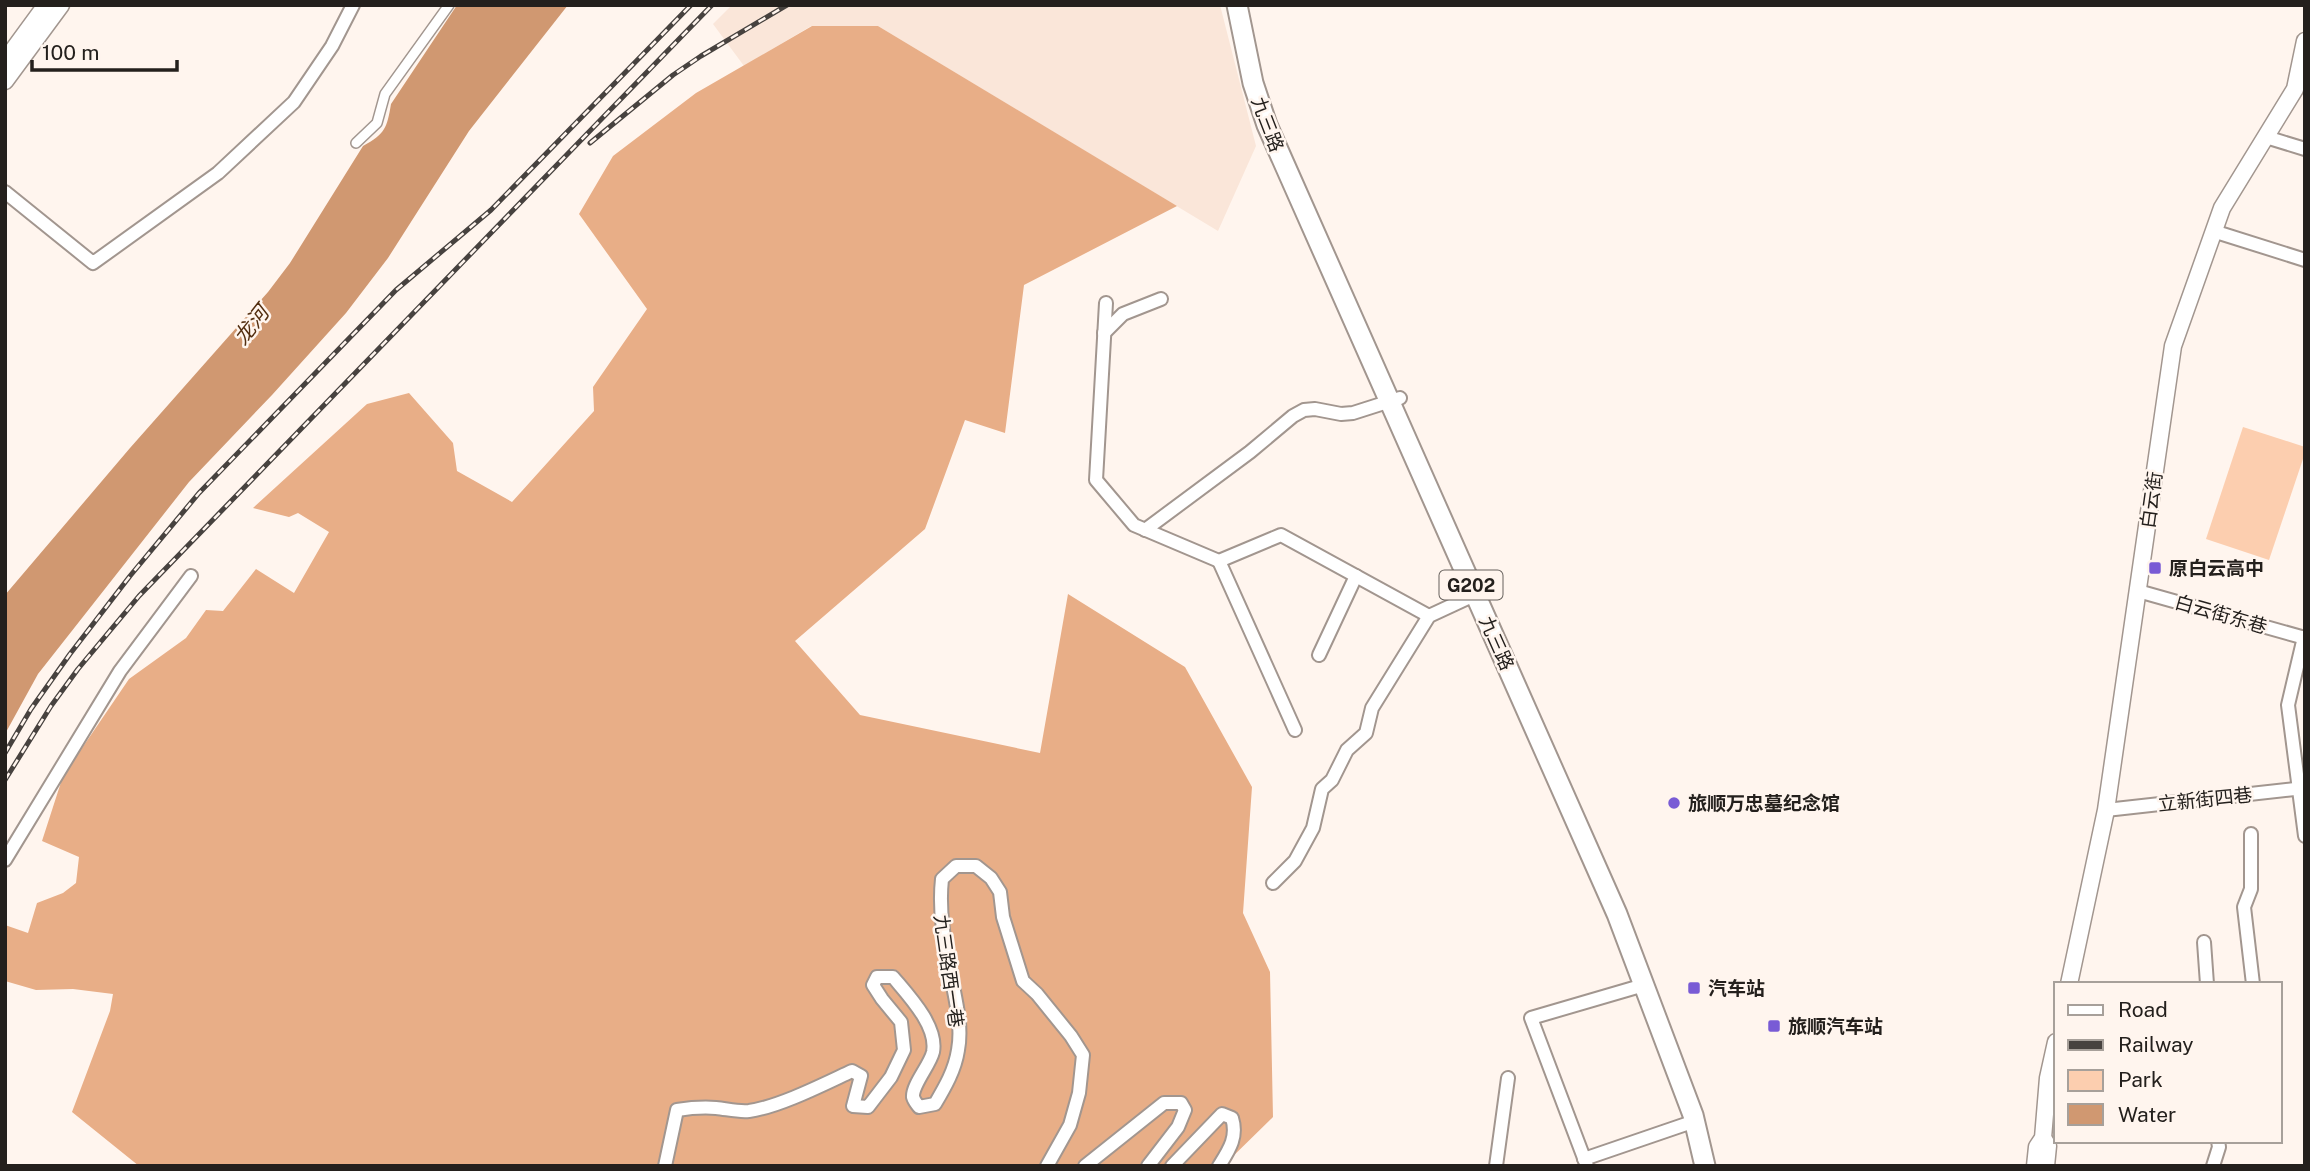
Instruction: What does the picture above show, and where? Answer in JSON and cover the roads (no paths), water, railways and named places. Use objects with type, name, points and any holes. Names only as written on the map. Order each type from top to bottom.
[{"type":"highway","name":"九三路","points":[[1237,5],[1253,83],[1263,115],[1626,910],[1703,1111],[1717,1166]]},
{"type":"highway","name":"九三路","points":[[1249,5],[1270,100],[1395,400]]},
{"type":"highway","name":"九三路","points":[[1480,592],[1617,914],[1695,1121],[1705,1166]]},
{"type":"main road","points":[[5,61],[46,5]]},
{"type":"main road","points":[[5,80],[61,5]]},
{"type":"main road","name":"白云街","points":[[2069,982],[2106,810],[2172,346],[2222,208],[2295,89],[2305,41]]},
{"type":"main road","points":[[2042,1165],[2048,1146],[2043,1138],[2054,1052]]},
{"type":"street","points":[[5,192],[93,263],[218,173],[294,102],[332,46],[352,5]]},
{"type":"street","points":[[356,143],[377,124],[385,94],[449,5]]},
{"type":"street","points":[[2266,137],[2305,149]]},
{"type":"street","points":[[2213,231],[2305,260]]},
{"type":"street","points":[[1104,333],[1123,314],[1161,299]]},
{"type":"street","points":[[1106,303],[1096,480],[1134,524],[1219,561],[1294,730]]},
{"type":"street","points":[[1145,530],[1304,410],[1353,413],[1395,400]]},
{"type":"street","points":[[1219,561],[1281,535],[1429,616]]},
{"type":"street","points":[[5,860],[120,671],[191,576]]},
{"type":"street","points":[[1320,655],[1356,576]]},
{"type":"street","name":"白云街东巷","points":[[2138,591],[2304,638]]},
{"type":"street","points":[[1273,883],[1295,861],[1313,828],[1322,789],[1332,780],[1347,750],[1366,733],[1373,708],[1429,616],[1480,592]]},
{"type":"street","points":[[2304,638],[2288,705],[2302,788],[2305,836]]},
{"type":"street","name":"立新街四巷","points":[[2106,810],[2302,788]]},
{"type":"street","points":[[2251,834],[2251,889],[2244,907],[2253,982]]},
{"type":"street","name":"九三路西一巷","points":[[665,1166],[677,1110],[696,1107],[752,1111],[798,1095],[852,1071],[861,1076],[853,1106],[869,1107],[891,1077],[904,1050],[901,1022],[873,985],[877,977],[892,977],[917,1004],[930,1028],[934,1051],[915,1088],[914,1097],[919,1107],[935,1104],[949,1080],[959,1048],[958,1013],[944,941],[940,899],[942,879],[956,866],[976,866],[991,878],[1000,892],[1003,916],[1023,981],[1037,994],[1083,1055],[1079,1093],[1070,1125],[1047,1166]]},
{"type":"street","points":[[2204,942],[2207,982]]},
{"type":"street","points":[[1644,985],[1531,1018],[1585,1162],[1695,1121]]},
{"type":"street","points":[[1496,1166],[1508,1078]]},
{"type":"street","points":[[1085,1166],[1164,1103],[1181,1103],[1185,1110],[1178,1127],[1148,1166]]},
{"type":"street","points":[[1172,1166],[1222,1114],[1232,1118],[1236,1129],[1219,1166]]},
{"type":"street","points":[[2213,1166],[2221,1143]]},
{"type":"water","name":"龙河","points":[[457,5],[568,5],[469,131],[388,258],[346,313],[189,482],[38,674],[5,734],[5,595],[268,292],[290,263],[363,146],[384,130],[391,104]]},
{"type":"railway","points":[[5,753],[31,709],[70,654],[199,493],[396,290],[491,210],[691,5]]},
{"type":"railway","points":[[5,780],[51,706],[139,596],[712,5]]},
{"type":"railway","points":[[590,143],[673,75],[787,5]]},
{"type":"place","name":"原白云高中","points":[[2155,568]]},
{"type":"place","name":"旅顺万忠墓纪念馆","points":[[1674,803]]},
{"type":"place","name":"汽车站","points":[[1694,988]]},
{"type":"place","name":"旅顺汽车站","points":[[1774,1026]]}]
